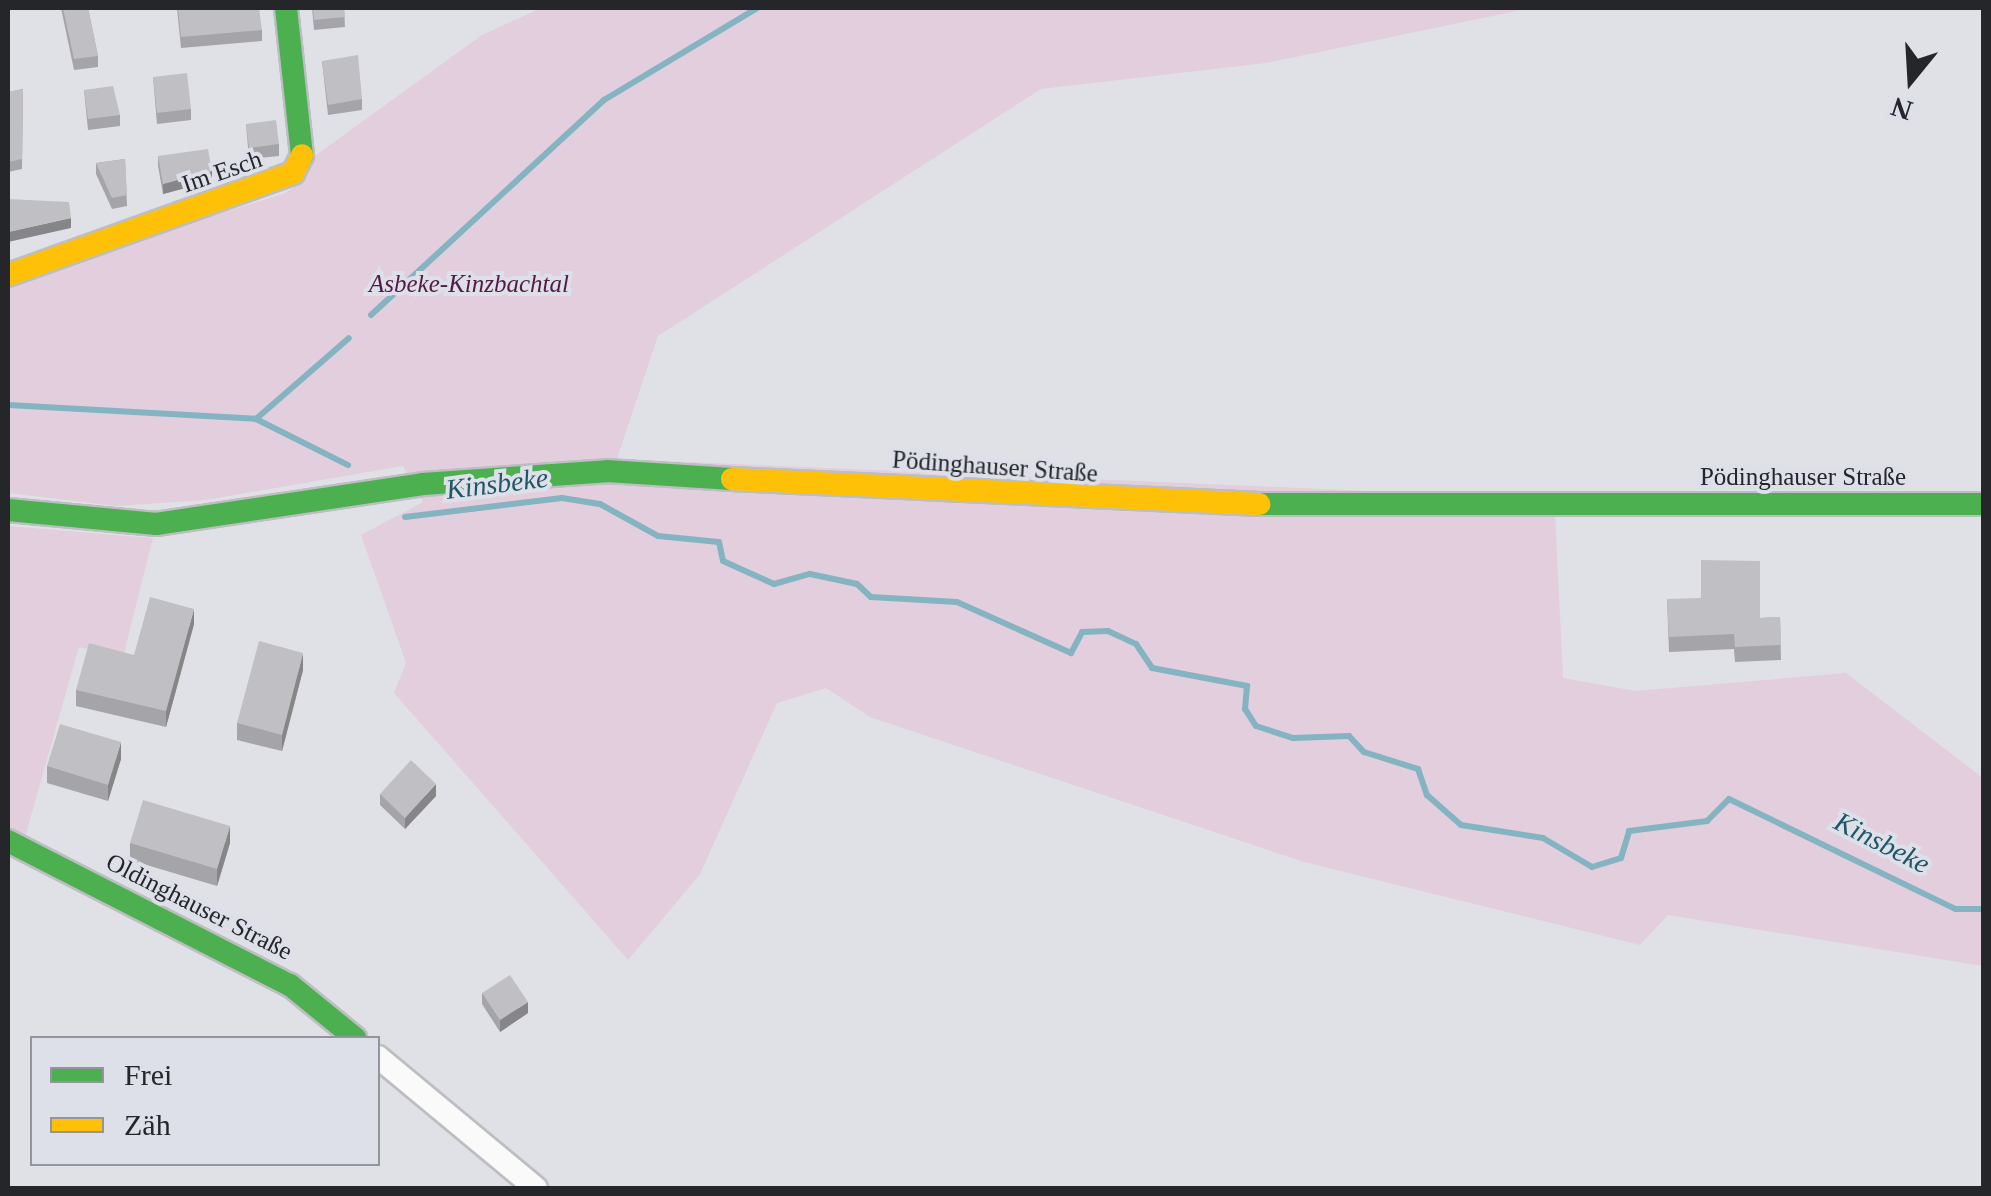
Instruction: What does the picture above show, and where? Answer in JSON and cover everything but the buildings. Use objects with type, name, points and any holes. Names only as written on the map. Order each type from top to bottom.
[{"type":"street","name":"Im Esch","points":[[8,275],[293,173],[304,151],[286,8]]},
{"type":"street","name":"Pödinghauser Straße","points":[[8,510],[156,524],[423,484],[607,471],[1145,504],[1984,504]]},
{"type":"street","name":"Oldinghauser Straße","points":[[8,841],[290,985],[353,1036]]},
{"type":"street","points":[[380,1059],[536,1188]]},
{"type":"green space","name":"Asbeke-Kinzbachtal","points":[[541,8],[1531,8],[1266,63],[1041,89],[658,336],[617,459],[1489,496],[1555,513],[1563,678],[1636,691],[1846,673],[1983,778],[1983,966],[1668,915],[1640,945],[1304,862],[870,717],[826,688],[777,703],[700,874],[628,960],[394,693],[406,663],[361,535],[423,502],[403,466],[206,500],[116,506],[8,493],[8,279],[286,193],[308,175],[312,158],[482,35]]},
{"type":"green space","points":[[8,526],[153,538],[123,657],[79,647],[25,837],[8,829]]},
{"type":"waterway","points":[[371,315],[604,100],[757,8]]},
{"type":"waterway","points":[[256,419],[349,338]]},
{"type":"waterway","name":"Kinsbeke","points":[[8,405],[256,419],[348,465]]},
{"type":"waterway","name":"Kinsbeke","points":[[405,517],[562,498],[600,504],[658,536],[719,542],[723,561],[774,584],[810,574],[857,584],[871,597],[957,602],[1071,653],[1082,632],[1108,631],[1136,644],[1152,668],[1247,686],[1245,709],[1256,726],[1293,738],[1349,736],[1364,752],[1418,769],[1427,795],[1461,825],[1543,838],[1592,867],[1621,858],[1629,831],[1707,821],[1729,799],[1956,909],[1984,909]]},
{"type":"traffic: fast","points":[[286,8],[302,155]]},
{"type":"traffic: fast","points":[[8,510],[156,524],[423,484],[607,471],[732,479]]},
{"type":"traffic: fast","points":[[1259,504],[1984,504]]},
{"type":"traffic: fast","points":[[8,841],[290,985],[353,1036]]},
{"type":"traffic: slow","points":[[8,275],[293,173],[302,155]]},
{"type":"traffic: slow","points":[[732,479],[1259,504]]}]
